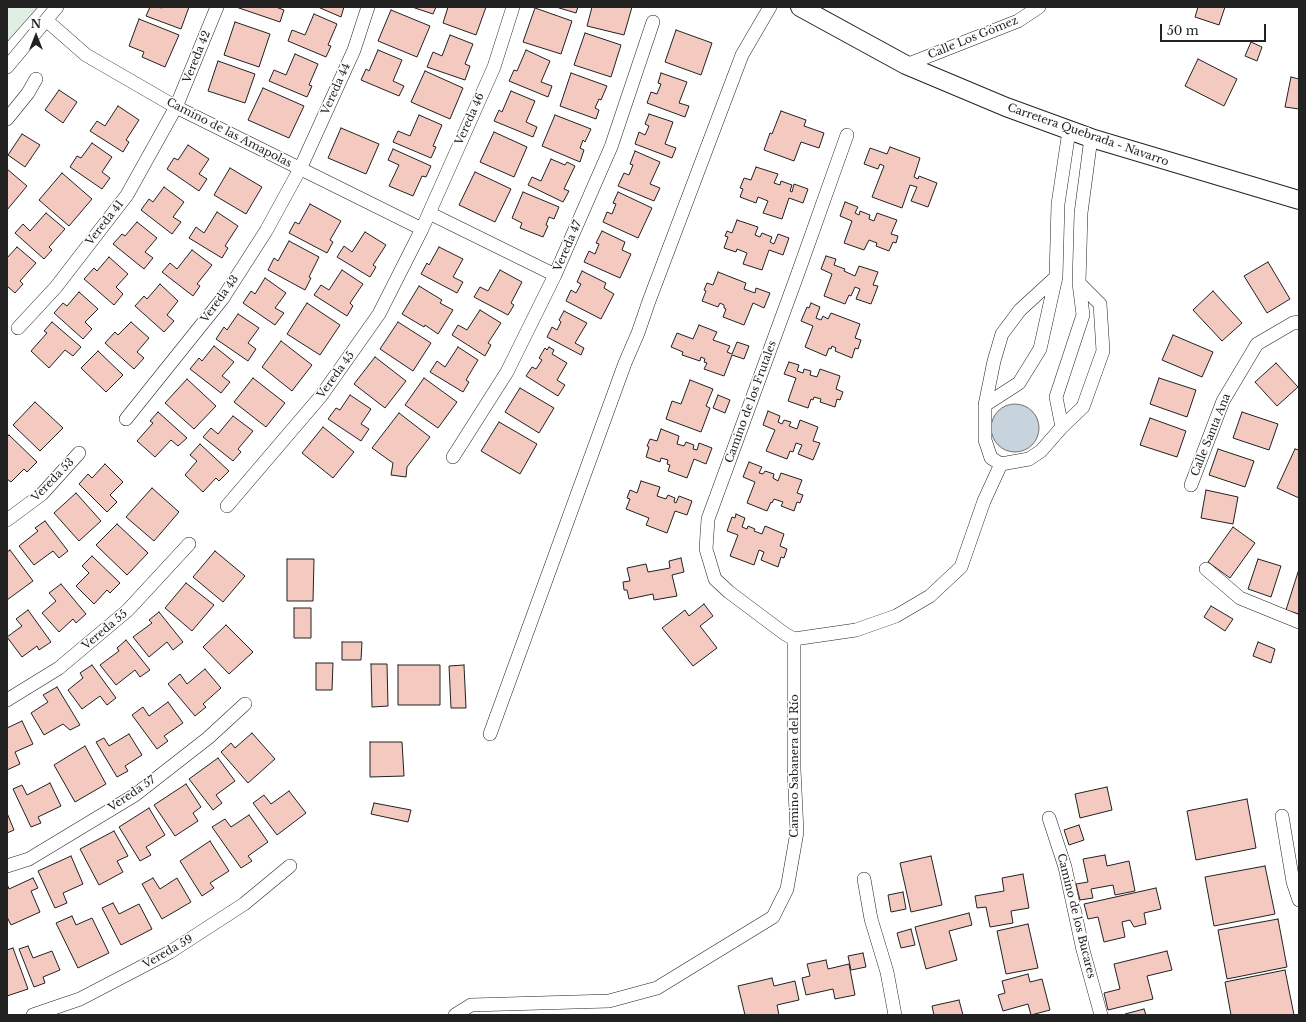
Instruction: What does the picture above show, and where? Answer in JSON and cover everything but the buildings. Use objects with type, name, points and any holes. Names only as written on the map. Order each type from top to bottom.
[{"type":"street","points":[[7,67],[56,7]]},
{"type":"street","name":"Vereda 42","points":[[176,108],[217,7]]},
{"type":"street","name":"Vereda 44","points":[[300,169],[354,50],[368,7]]},
{"type":"street","name":"Vereda 46","points":[[422,229],[494,66],[513,7]]},
{"type":"street","points":[[490,734],[625,363],[638,333],[742,55],[770,7]]},
{"type":"street","name":"Carretera Quebrada - Navarro","points":[[800,7],[906,65],[1006,108],[1091,138],[1299,200]]},
{"type":"street","name":"Calle Los Gómez","points":[[906,65],[1018,21],[1039,7]]},
{"type":"street","name":"Camino de las Amapolas","points":[[46,20],[86,55],[176,108],[422,229]]},
{"type":"street","name":"Vereda 47","points":[[453,456],[507,372],[556,275],[611,147],[653,22]]},
{"type":"street","points":[[7,119],[28,93],[36,78]]},
{"type":"street","name":"Vereda 41","points":[[18,328],[56,287],[127,195],[176,108]]},
{"type":"street","points":[[985,405],[1019,383],[1040,349],[1056,277],[1058,204],[1069,131]]},
{"type":"street","name":"Camino de los Frutales","points":[[794,639],[785,634],[729,592],[716,578],[706,549],[708,519],[847,135]]},
{"type":"street","points":[[1062,427],[1056,397],[1083,315],[1079,283],[1082,212],[1091,138]]},
{"type":"street","name":"Vereda 43","points":[[126,419],[224,298],[266,231],[300,169]]},
{"type":"street","points":[[428,213],[556,275]]},
{"type":"street","name":"Vereda 45","points":[[227,506],[321,396],[375,320],[422,229]]},
{"type":"street","points":[[1056,277],[1020,310],[1002,334],[994,361],[985,405],[985,440],[991,458],[1001,464],[1029,459],[1041,451],[1062,427],[1083,407],[1103,351],[1100,304],[1079,283]]},
{"type":"street","name":"Calle Santa Ana","points":[[1191,485],[1223,401],[1257,344],[1293,323],[1299,322]]},
{"type":"street","name":"Vereda 53","points":[[7,520],[42,494],[78,453]]},
{"type":"street","points":[[794,639],[856,630],[896,616],[930,596],[961,566],[984,501],[1001,464]]},
{"type":"street","name":"Vereda 55","points":[[7,700],[59,668],[128,610],[190,544]]},
{"type":"street","points":[[1206,569],[1240,598],[1299,622]]},
{"type":"street","name":"Camino Sabanera del Río","points":[[456,1015],[471,1005],[609,1001],[657,988],[773,916],[787,889],[797,832],[794,769],[794,639]]},
{"type":"street","name":"Vereda 57","points":[[7,866],[29,859],[135,795],[208,738],[245,704]]},
{"type":"street","points":[[1282,816],[1293,882],[1299,900]]},
{"type":"street","name":"Camino de los Bucares","points":[[1049,818],[1065,867],[1101,1015]]},
{"type":"street","name":"Vereda 59","points":[[33,1015],[80,999],[170,952],[244,904],[290,866]]},
{"type":"street","points":[[864,879],[871,919],[886,972],[895,1015]]},
{"type":"green space","points":[[7,7],[38,7],[7,42]]},
{"type":"shaded area","points":[[1010,404],[1020,404],[1032,411],[1039,423],[1039,433],[1032,445],[1020,452],[1010,452],[1002,448],[995,441],[991,433],[991,423],[995,415],[1002,408]]}]
